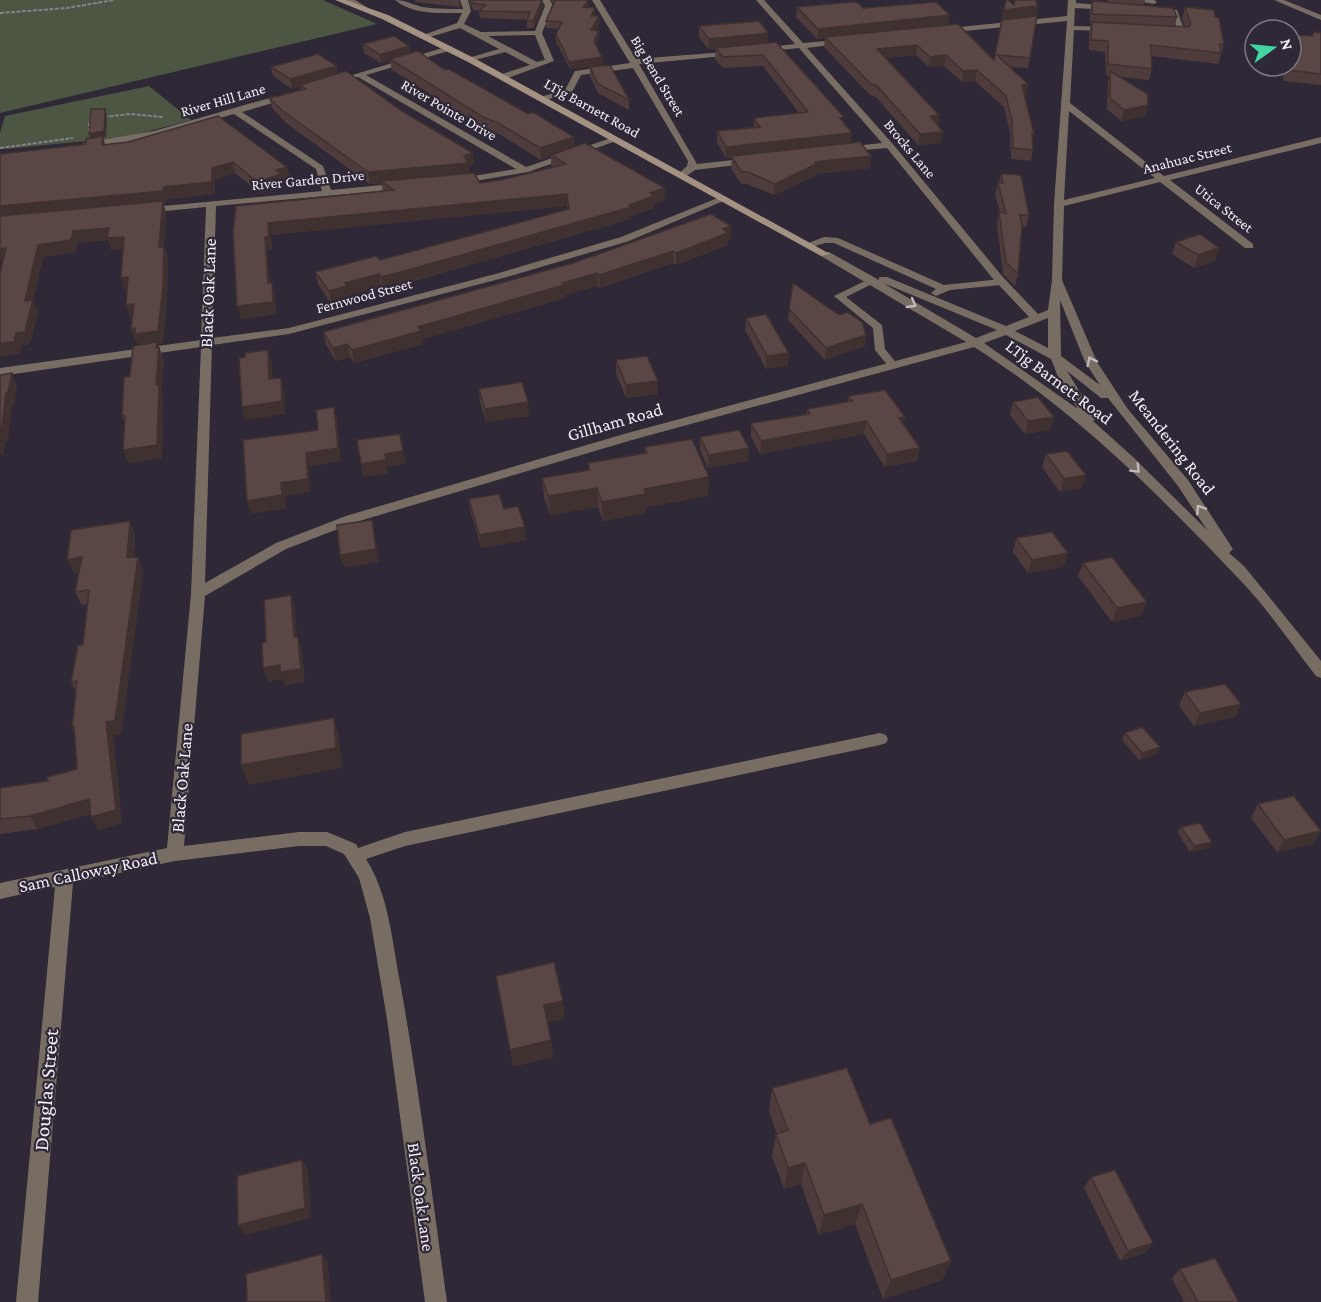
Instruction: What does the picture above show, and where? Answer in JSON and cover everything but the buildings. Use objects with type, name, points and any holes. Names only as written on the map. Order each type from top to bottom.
[{"type":"street","name":"LTjg Barnett Road","points":[[339,0],[364,8],[449,48],[825,254],[878,280],[1007,330],[1054,354],[1081,373],[1122,410]]},
{"type":"street","points":[[350,0],[364,8]]},
{"type":"street","points":[[399,0],[418,8],[467,11]]},
{"type":"street","points":[[460,26],[467,11],[464,0]]},
{"type":"street","points":[[502,77],[550,61],[538,33],[549,6],[546,0]]},
{"type":"street","name":"Big Bend Street","points":[[596,0],[693,161],[693,167]]},
{"type":"street","name":"Brocks Lane","points":[[760,0],[889,145],[1001,282],[1036,318]]},
{"type":"street","points":[[1278,0],[1319,16]]},
{"type":"street","points":[[1072,2],[1117,8]]},
{"type":"street","name":"Meandering Road","points":[[1072,2],[1059,204],[1057,280],[1053,312],[1054,354],[1081,408],[1115,447]]},
{"type":"street","points":[[1129,9],[1174,12],[1183,33],[1161,32]]},
{"type":"street","points":[[932,32],[1071,23],[1116,30]]},
{"type":"street","points":[[426,36],[460,26],[480,34],[536,65]]},
{"type":"street","points":[[480,34],[538,33]]},
{"type":"street","points":[[754,51],[855,40]]},
{"type":"street","points":[[320,86],[449,48]]},
{"type":"street","points":[[471,60],[506,49]]},
{"type":"street","points":[[543,99],[568,92],[578,73],[634,64],[743,52]]},
{"type":"street","name":"River Pointe Drive","points":[[359,74],[525,170]]},
{"type":"street","name":"River Hill Lane","points":[[75,147],[130,140],[300,92]]},
{"type":"street","name":"Utica Street","points":[[1067,105],[1249,246]]},
{"type":"street","points":[[235,111],[320,168],[328,194]]},
{"type":"street","points":[[443,182],[525,170],[614,140]]},
{"type":"street","name":"Anahuac Street","points":[[1059,204],[1321,140]]},
{"type":"street","points":[[831,152],[889,145]]},
{"type":"street","points":[[682,175],[693,167],[762,159]]},
{"type":"street","name":"River Garden Drive","points":[[133,212],[409,186]]},
{"type":"street","name":"Fernwood Street","points":[[0,372],[206,345],[289,331],[503,275],[625,239],[723,199]]},
{"type":"street","name":"Black Oak Lane","points":[[211,204],[198,594],[175,854],[299,839],[327,839],[350,849],[367,876],[378,918],[389,977],[436,1302]]},
{"type":"street","name":"LTjg Barnett Road","points":[[825,254],[878,280],[1055,397],[1115,447],[1243,575]]},
{"type":"street","name":"Meandering Road","points":[[1057,280],[1091,362],[1122,410],[1183,483],[1243,575],[1321,672]]},
{"type":"street","name":"Gillham Road","points":[[198,594],[280,546],[351,519],[628,436],[974,343],[1053,312]]},
{"type":"street","points":[[355,856],[405,839],[880,739]]},
{"type":"street","name":"Sam Calloway Road","points":[[0,891],[175,854]]},
{"type":"street","name":"Douglas Street","points":[[27,1302],[65,877]]},
{"type":"lane","points":[[1133,0],[1154,2]]},
{"type":"lane","points":[[808,245],[824,240],[835,240],[944,289]]},
{"type":"lane","points":[[848,264],[864,253]]},
{"type":"lane","points":[[893,365],[880,350],[879,327],[839,296],[899,269]]},
{"type":"lane","points":[[929,298],[944,289],[1001,282]]},
{"type":"path","points":[[0,13],[67,8],[114,0]]},
{"type":"path","points":[[89,136],[89,121],[99,118],[130,114],[164,117]]},
{"type":"green space","points":[[0,0],[323,0],[377,24],[0,113]]},
{"type":"green space","points":[[149,86],[191,120],[127,137],[6,149],[0,147],[0,133],[5,116]]}]
